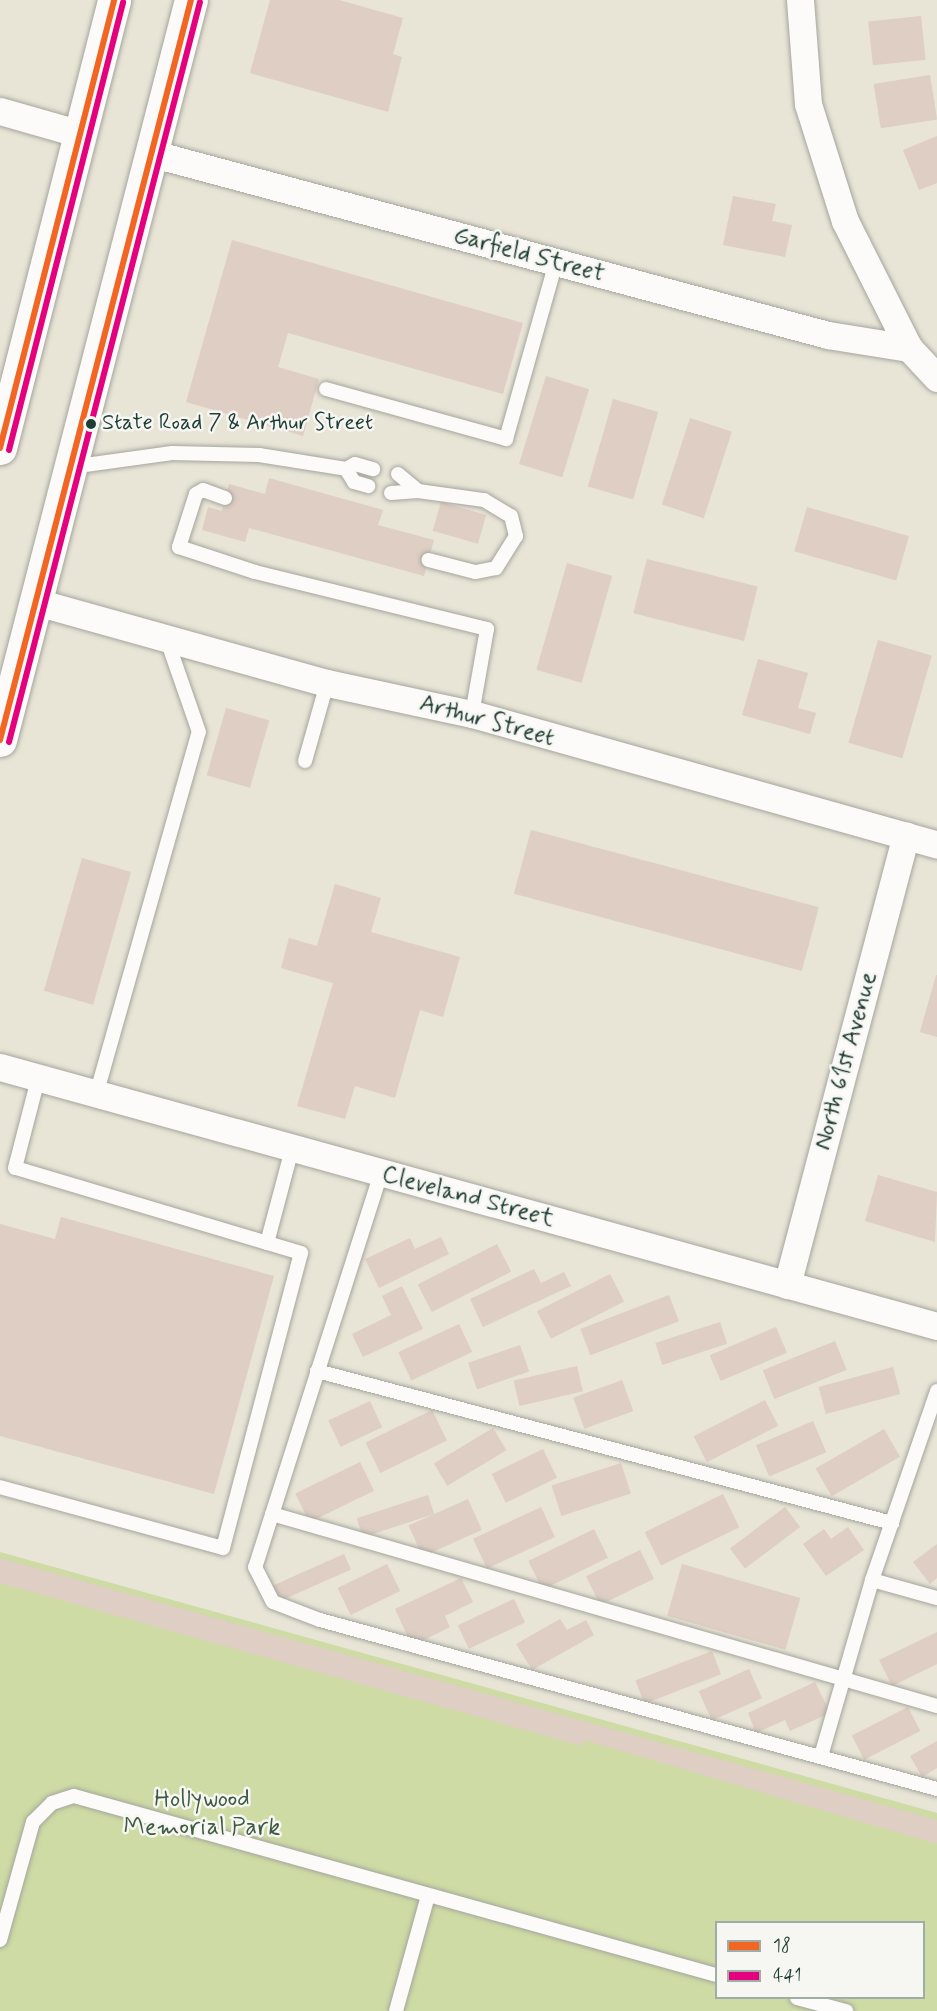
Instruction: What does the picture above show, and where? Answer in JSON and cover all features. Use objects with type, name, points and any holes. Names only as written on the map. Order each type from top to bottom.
[{"type":"main road","points":[[0,448],[114,0]]},
{"type":"main road","points":[[0,740],[191,0]]},
{"type":"street","points":[[800,0],[808,104],[845,221],[909,348],[937,378]]},
{"type":"street","points":[[0,111],[81,134]]},
{"type":"street","name":"Garfield Street","points":[[150,153],[828,335],[909,348]]},
{"type":"street","name":"Arthur Street","points":[[36,602],[327,683],[472,714],[937,845]]},
{"type":"street","name":"North 61st Avenue","points":[[787,1285],[906,836]]},
{"type":"street","name":"Cleveland Street","points":[[0,1067],[937,1326]]},
{"type":"lane","points":[[326,389],[506,439],[556,262]]},
{"type":"lane","points":[[71,467],[172,453],[259,455],[346,469],[355,464],[373,469]]},
{"type":"lane","points":[[346,469],[354,482],[368,486]]},
{"type":"lane","points":[[398,474],[418,491]]},
{"type":"lane","points":[[225,498],[203,490],[196,494],[179,547],[255,572],[487,629],[472,714]]},
{"type":"lane","points":[[391,493],[418,491],[483,500],[511,516],[516,536],[496,568],[475,572],[429,560]]},
{"type":"lane","points":[[96,1095],[199,732],[167,640]]},
{"type":"lane","points":[[305,761],[327,683]]},
{"type":"lane","points":[[0,1486],[223,1548],[301,1253],[15,1168],[38,1079]]},
{"type":"lane","points":[[267,1243],[292,1149]]},
{"type":"lane","points":[[381,1173],[255,1567],[273,1602],[320,1620],[937,1788]]},
{"type":"lane","points":[[317,1371],[892,1523]]},
{"type":"lane","points":[[821,1756],[873,1580],[937,1391]]},
{"type":"lane","points":[[272,1514],[937,1706]]},
{"type":"lane","points":[[873,1580],[937,1598]]},
{"type":"lane","points":[[0,1940],[33,1822],[52,1803],[74,1796],[715,1974]]},
{"type":"lane","points":[[396,2011],[428,1896]]},
{"type":"lane","points":[[801,1999],[846,2011]]},
{"type":"green space","name":"Hollywood Memorial Park","points":[[0,1552],[937,1813],[937,2011],[0,2011]]},
{"type":"building","points":[[270,0],[339,0],[403,18],[393,54],[402,57],[388,112],[250,73]]},
{"type":"building","points":[[921,16],[926,60],[873,65],[868,22]]},
{"type":"building","points":[[930,75],[937,119],[881,128],[874,84]]},
{"type":"building","points":[[937,136],[937,183],[919,190],[903,150]]},
{"type":"building","points":[[733,196],[776,204],[772,221],[792,225],[785,257],[723,245]]},
{"type":"building","points":[[232,240],[523,323],[503,394],[288,333],[278,367],[319,379],[303,436],[186,402]]},
{"type":"building","points":[[546,376],[589,389],[562,477],[519,464]]},
{"type":"building","points":[[613,399],[658,412],[633,499],[588,486]]},
{"type":"building","points":[[690,418],[732,432],[704,518],[662,505]]},
{"type":"building","points":[[269,478],[383,510],[378,525],[434,540],[424,576],[249,528],[245,542],[202,530],[208,507],[222,511],[229,484],[265,494]]},
{"type":"building","points":[[441,502],[486,515],[478,544],[433,531]]},
{"type":"building","points":[[807,507],[909,536],[896,580],[794,551]]},
{"type":"building","points":[[647,559],[758,587],[744,641],[633,613]]},
{"type":"building","points":[[567,563],[612,576],[582,683],[536,670]]},
{"type":"building","points":[[878,640],[932,655],[902,758],[849,743]]},
{"type":"building","points":[[758,659],[808,673],[798,708],[816,713],[810,734],[742,715]]},
{"type":"building","points":[[226,708],[269,720],[250,788],[207,775]]},
{"type":"building","points":[[531,830],[819,907],[802,971],[514,894]]},
{"type":"building","points":[[82,858],[131,872],[93,1005],[44,991]]},
{"type":"building","points":[[335,884],[381,898],[371,932],[460,957],[443,1017],[420,1010],[395,1098],[355,1086],[345,1119],[297,1106],[333,983],[281,968],[289,938],[317,946]]},
{"type":"building","points":[[937,975],[937,1037],[920,1032]]},
{"type":"building","points":[[878,1175],[937,1192],[935,1242],[865,1221]]},
{"type":"building","points":[[61,1217],[274,1276],[214,1494],[0,1436],[0,1224],[55,1239]]},
{"type":"building","points":[[441,1237],[449,1254],[379,1288],[365,1259],[410,1238],[415,1249]]},
{"type":"building","points":[[497,1244],[511,1272],[432,1312],[418,1284]]},
{"type":"building","points":[[534,1269],[541,1283],[564,1272],[571,1286],[483,1327],[470,1299]]},
{"type":"building","points":[[610,1274],[624,1302],[551,1339],[537,1311]]},
{"type":"building","points":[[402,1286],[423,1329],[363,1357],[352,1334],[391,1315],[382,1296]]},
{"type":"building","points":[[669,1295],[679,1321],[590,1355],[580,1329]]},
{"type":"building","points":[[720,1322],[727,1344],[662,1365],[655,1343]]},
{"type":"building","points":[[459,1324],[472,1352],[411,1380],[398,1352]]},
{"type":"building","points":[[776,1327],[787,1353],[721,1381],[710,1355]]},
{"type":"building","points":[[835,1341],[847,1370],[774,1399],[763,1370]]},
{"type":"building","points":[[520,1345],[529,1371],[477,1389],[468,1363]]},
{"type":"building","points":[[577,1366],[583,1391],[520,1406],[514,1381]]},
{"type":"building","points":[[893,1367],[900,1394],[826,1414],[819,1387]]},
{"type":"building","points":[[622,1380],[633,1411],[584,1429],[573,1398]]},
{"type":"building","points":[[765,1400],[778,1426],[707,1462],[694,1436]]},
{"type":"building","points":[[370,1401],[382,1427],[341,1447],[328,1420]]},
{"type":"building","points":[[432,1410],[447,1441],[380,1473],[365,1442]]},
{"type":"building","points":[[813,1421],[826,1452],[769,1477],[756,1445]]},
{"type":"building","points":[[493,1428],[506,1450],[447,1486],[434,1464]]},
{"type":"building","points":[[884,1429],[900,1457],[832,1496],[816,1468]]},
{"type":"building","points":[[543,1449],[557,1478],[506,1503],[492,1474]]},
{"type":"building","points":[[360,1462],[374,1491],[309,1522],[295,1494]]},
{"type":"building","points":[[621,1463],[631,1493],[561,1516],[552,1486]]},
{"type":"building","points":[[723,1494],[739,1527],[661,1565],[645,1532]]},
{"type":"building","points":[[428,1495],[434,1514],[363,1537],[357,1518]]},
{"type":"building","points":[[468,1499],[482,1530],[422,1556],[409,1525]]},
{"type":"building","points":[[541,1507],[555,1537],[487,1569],[473,1539]]},
{"type":"building","points":[[785,1507],[800,1527],[745,1568],[730,1549]]},
{"type":"building","points":[[848,1527],[864,1550],[826,1576],[803,1544],[824,1529],[831,1539]]},
{"type":"building","points":[[594,1529],[608,1558],[542,1590],[528,1561]]},
{"type":"building","points":[[937,1544],[937,1578],[930,1584],[913,1562]]},
{"type":"building","points":[[640,1550],[654,1579],[600,1605],[586,1576]]},
{"type":"building","points":[[344,1554],[351,1570],[278,1602],[271,1587]]},
{"type":"building","points":[[0,1558],[937,1820],[937,1844],[584,1740],[582,1746],[0,1583]]},
{"type":"building","points":[[387,1564],[400,1591],[351,1615],[338,1588]]},
{"type":"building","points":[[682,1564],[800,1598],[785,1650],[667,1616]]},
{"type":"building","points":[[461,1578],[473,1602],[445,1616],[450,1627],[412,1646],[395,1609]]},
{"type":"building","points":[[514,1599],[525,1623],[469,1649],[458,1625]]},
{"type":"building","points":[[560,1619],[567,1630],[586,1620],[594,1635],[532,1670],[516,1644]]},
{"type":"building","points":[[937,1632],[937,1664],[892,1686],[879,1660]]},
{"type":"building","points":[[712,1651],[721,1674],[644,1704],[635,1680]]},
{"type":"building","points":[[749,1669],[762,1698],[712,1721],[699,1691]]},
{"type":"building","points":[[815,1682],[830,1713],[790,1731],[785,1720],[756,1733],[748,1713]]},
{"type":"building","points":[[908,1707],[920,1731],[864,1760],[852,1736]]},
{"type":"building","points":[[937,1741],[937,1768],[922,1777],[910,1756]]},
{"type":"transit line","name":"18","points":[[0,448],[114,0]]},
{"type":"transit line","name":"18","points":[[0,740],[191,0]]},
{"type":"transit line","name":"441","points":[[9,450],[123,2]]},
{"type":"transit line","name":"441","points":[[9,742],[200,2]]},
{"type":"place","name":"State Road 7 & Arthur Street","points":[[91,424]]}]
